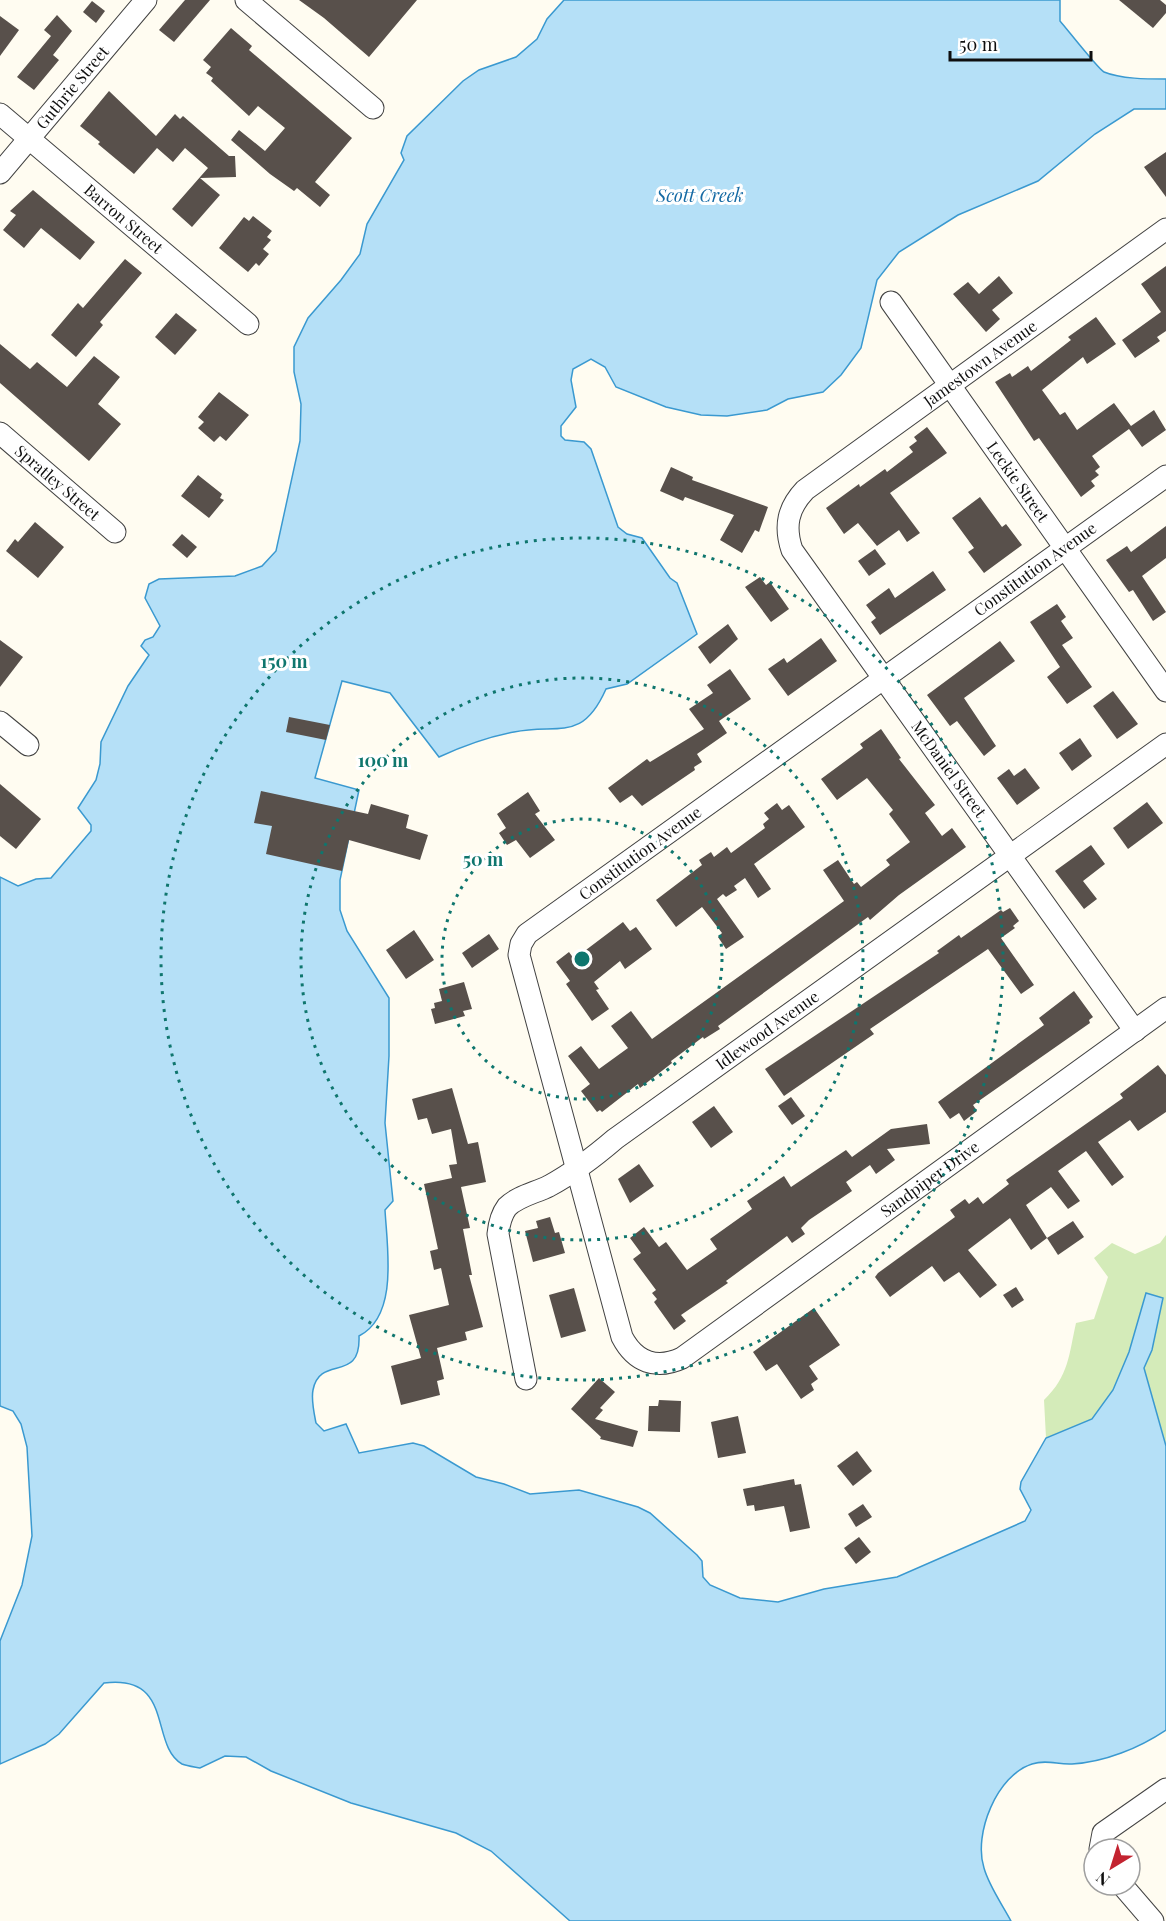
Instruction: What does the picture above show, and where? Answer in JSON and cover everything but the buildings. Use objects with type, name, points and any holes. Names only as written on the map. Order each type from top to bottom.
[{"type":"street","name":"Guthrie Street","points":[[0,173],[146,0]]},
{"type":"street","points":[[246,0],[373,108]]},
{"type":"street","name":"Barron Street","points":[[0,114],[248,324]]},
{"type":"street","name":"Jamestown Avenue","points":[[795,500],[805,490],[949,384],[1166,229]]},
{"type":"street","name":"Leckie Street","points":[[891,302],[1166,691]]},
{"type":"street","name":"Spratley Street","points":[[0,433],[115,532]]},
{"type":"street","name":"Constitution Avenue","points":[[695,1348],[670,1363],[657,1365],[638,1358],[628,1348],[622,1337],[519,955],[521,944],[527,934],[1166,476]]},
{"type":"street","name":"McDaniel Street","points":[[795,500],[787,522],[792,550],[1135,1031]]},
{"type":"street","points":[[0,722],[28,745]]},
{"type":"street","name":"Idlewood Avenue","points":[[526,1379],[498,1234],[500,1221],[506,1209],[515,1200],[548,1186],[577,1169],[615,1138],[1166,744]]},
{"type":"street","name":"Sandpiper Drive","points":[[695,1348],[1166,1008]]},
{"type":"street","points":[[1102,1837],[1103,1833],[1166,1789]]},
{"type":"street","points":[[1132,1897],[1153,1921]]},
{"type":"green space","points":[[1166,1235],[1166,1446],[1144,1368],[1152,1350],[1163,1299],[1146,1294],[1127,1359],[1103,1406],[1089,1421],[1046,1438],[1044,1400],[1059,1382],[1067,1364],[1076,1323],[1094,1319],[1108,1277],[1094,1258],[1112,1243],[1135,1254],[1160,1243]]},
{"type":"water","name":"Scott Creek","points":[[564,0],[1060,0],[1060,21],[1101,70],[1126,77],[1166,79],[1166,109],[1134,109],[1095,134],[1038,181],[958,215],[899,252],[877,280],[861,348],[841,375],[823,392],[788,399],[767,410],[727,416],[701,415],[666,407],[616,387],[605,367],[591,359],[573,369],[571,380],[576,407],[561,426],[561,436],[565,440],[584,442],[591,449],[618,527],[627,534],[642,538],[670,578],[677,583],[697,634],[627,684],[606,689],[597,706],[578,724],[557,729],[504,734],[475,742],[439,757],[390,693],[342,681],[315,778],[359,790],[340,880],[340,910],[347,931],[389,998],[389,1056],[385,1123],[393,1201],[385,1210],[388,1279],[385,1297],[380,1313],[372,1326],[359,1336],[358,1351],[354,1360],[347,1365],[323,1373],[317,1379],[312,1394],[316,1423],[324,1431],[346,1424],[359,1453],[413,1443],[424,1446],[476,1477],[530,1494],[579,1490],[638,1507],[650,1513],[697,1555],[702,1561],[703,1577],[710,1585],[740,1598],[778,1602],[824,1589],[897,1577],[1025,1521],[1031,1510],[1020,1489],[1021,1482],[1046,1438],[1092,1419],[1113,1390],[1129,1352],[1146,1293],[1163,1298],[1152,1350],[1144,1368],[1166,1446],[1166,1730],[1145,1743],[1109,1757],[1084,1763],[1032,1764],[1019,1770],[1008,1780],[991,1807],[985,1823],[981,1854],[989,1881],[1011,1921],[570,1921],[491,1851],[456,1833],[351,1803],[271,1771],[246,1757],[225,1756],[200,1768],[182,1764],[172,1755],[151,1700],[142,1689],[126,1683],[104,1683],[59,1734],[45,1744],[0,1764],[0,1641],[22,1585],[32,1536],[27,1447],[21,1424],[13,1411],[0,1406],[0,877],[18,886],[36,879],[51,878],[91,831],[91,825],[78,808],[96,780],[100,764],[101,742],[128,686],[149,655],[141,646],[145,640],[153,637],[160,626],[145,598],[149,584],[159,579],[235,576],[262,566],[276,551],[300,441],[301,404],[294,372],[294,347],[308,318],[360,254],[367,224],[404,160],[401,153],[407,136],[463,81],[479,70],[516,57],[537,39],[547,19]]}]
